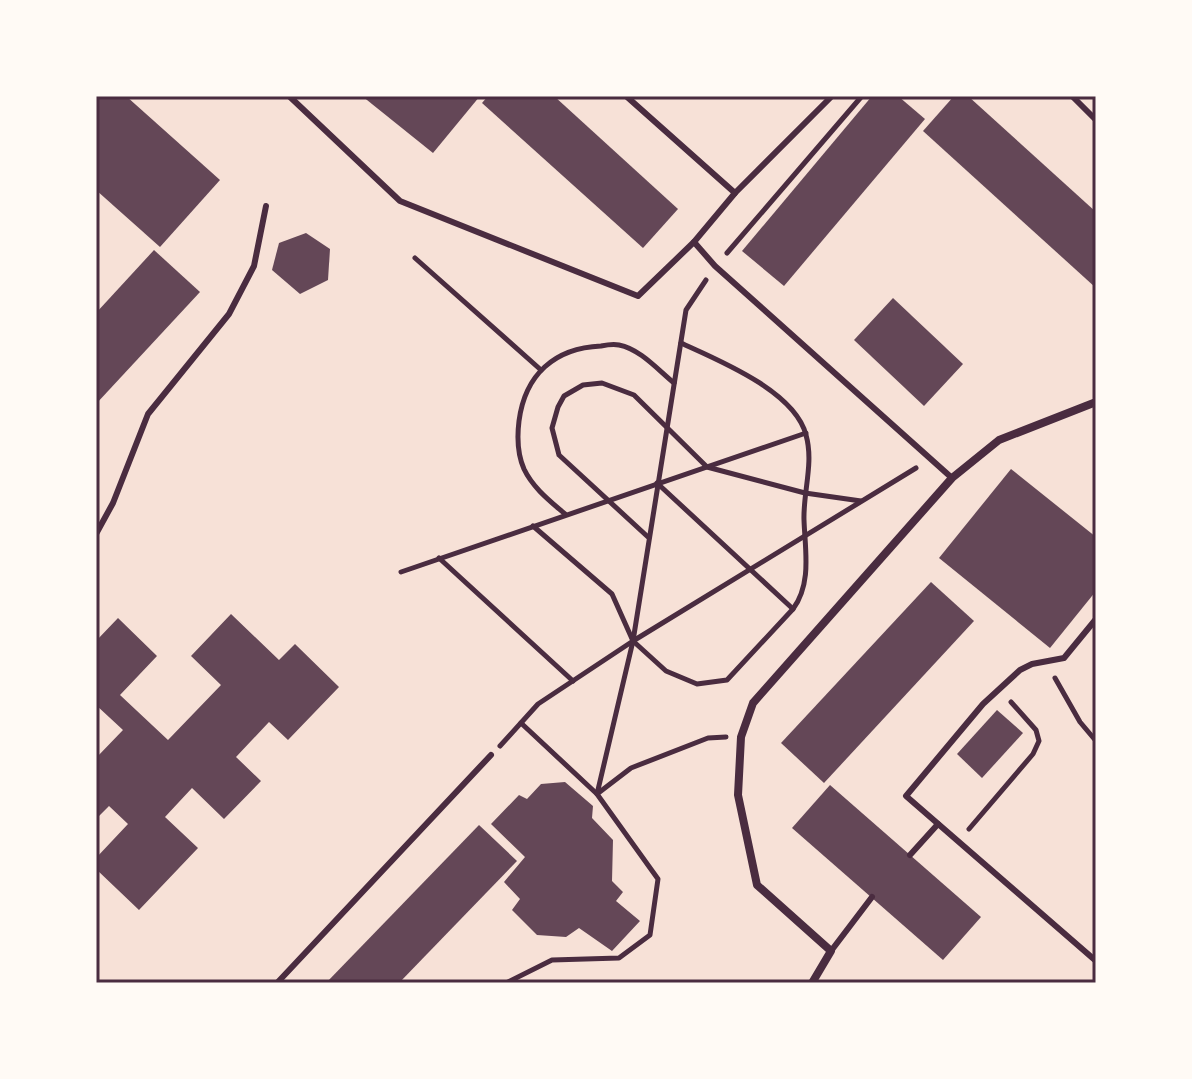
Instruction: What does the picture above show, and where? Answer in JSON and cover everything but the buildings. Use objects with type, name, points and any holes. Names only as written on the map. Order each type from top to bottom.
[{"type":"street","points":[[812,983],[831,951],[757,885],[738,795],[741,737],[753,703],[952,478],[999,440],[1096,402]]},
{"type":"lane","points":[[289,96],[400,201],[638,296],[694,242],[735,193],[832,96]]},
{"type":"lane","points":[[626,96],[735,193]]},
{"type":"lane","points":[[1072,96],[1096,120]]},
{"type":"lane","points":[[96,534],[113,503],[148,414],[229,314],[248,278],[254,266],[266,206]]},
{"type":"lane","points":[[694,242],[715,266],[952,478]]},
{"type":"lane","points":[[1096,619],[1064,658],[1032,664],[1000,688],[906,796],[1096,961]]},
{"type":"lane","points":[[277,983],[491,755]]},
{"type":"lane","points":[[910,855],[938,824]]},
{"type":"lane","points":[[831,951],[872,897]]},
{"type":"path","points":[[597,794],[633,641],[686,310],[715,266],[862,96]]},
{"type":"path","points":[[415,258],[541,370]]},
{"type":"path","points":[[533,526],[612,594],[633,641],[666,671],[697,684],[727,680],[793,609],[801,598],[807,566],[805,493],[809,471],[806,433],[785,402],[741,370],[681,343]]},
{"type":"path","points":[[566,514],[541,493],[524,469],[516,441],[521,409],[530,383],[558,356],[582,346],[619,345],[645,358],[674,383]]},
{"type":"path","points":[[649,538],[559,455],[552,428],[558,407],[564,396],[583,385],[602,383],[634,395],[707,467],[805,493],[862,501]]},
{"type":"path","points":[[401,572],[806,433]]},
{"type":"path","points":[[491,755],[538,704],[633,641],[930,459]]},
{"type":"path","points":[[657,483],[793,609]]},
{"type":"path","points":[[439,558],[573,681]]},
{"type":"path","points":[[1047,663],[1080,722],[1096,741]]},
{"type":"path","points":[[958,842],[1033,754],[1039,741],[1036,730],[1000,688]]},
{"type":"path","points":[[506,983],[552,960],[619,958],[650,935],[658,879],[597,794],[521,723]]},
{"type":"path","points":[[597,794],[631,768],[708,738],[741,737]]}]
